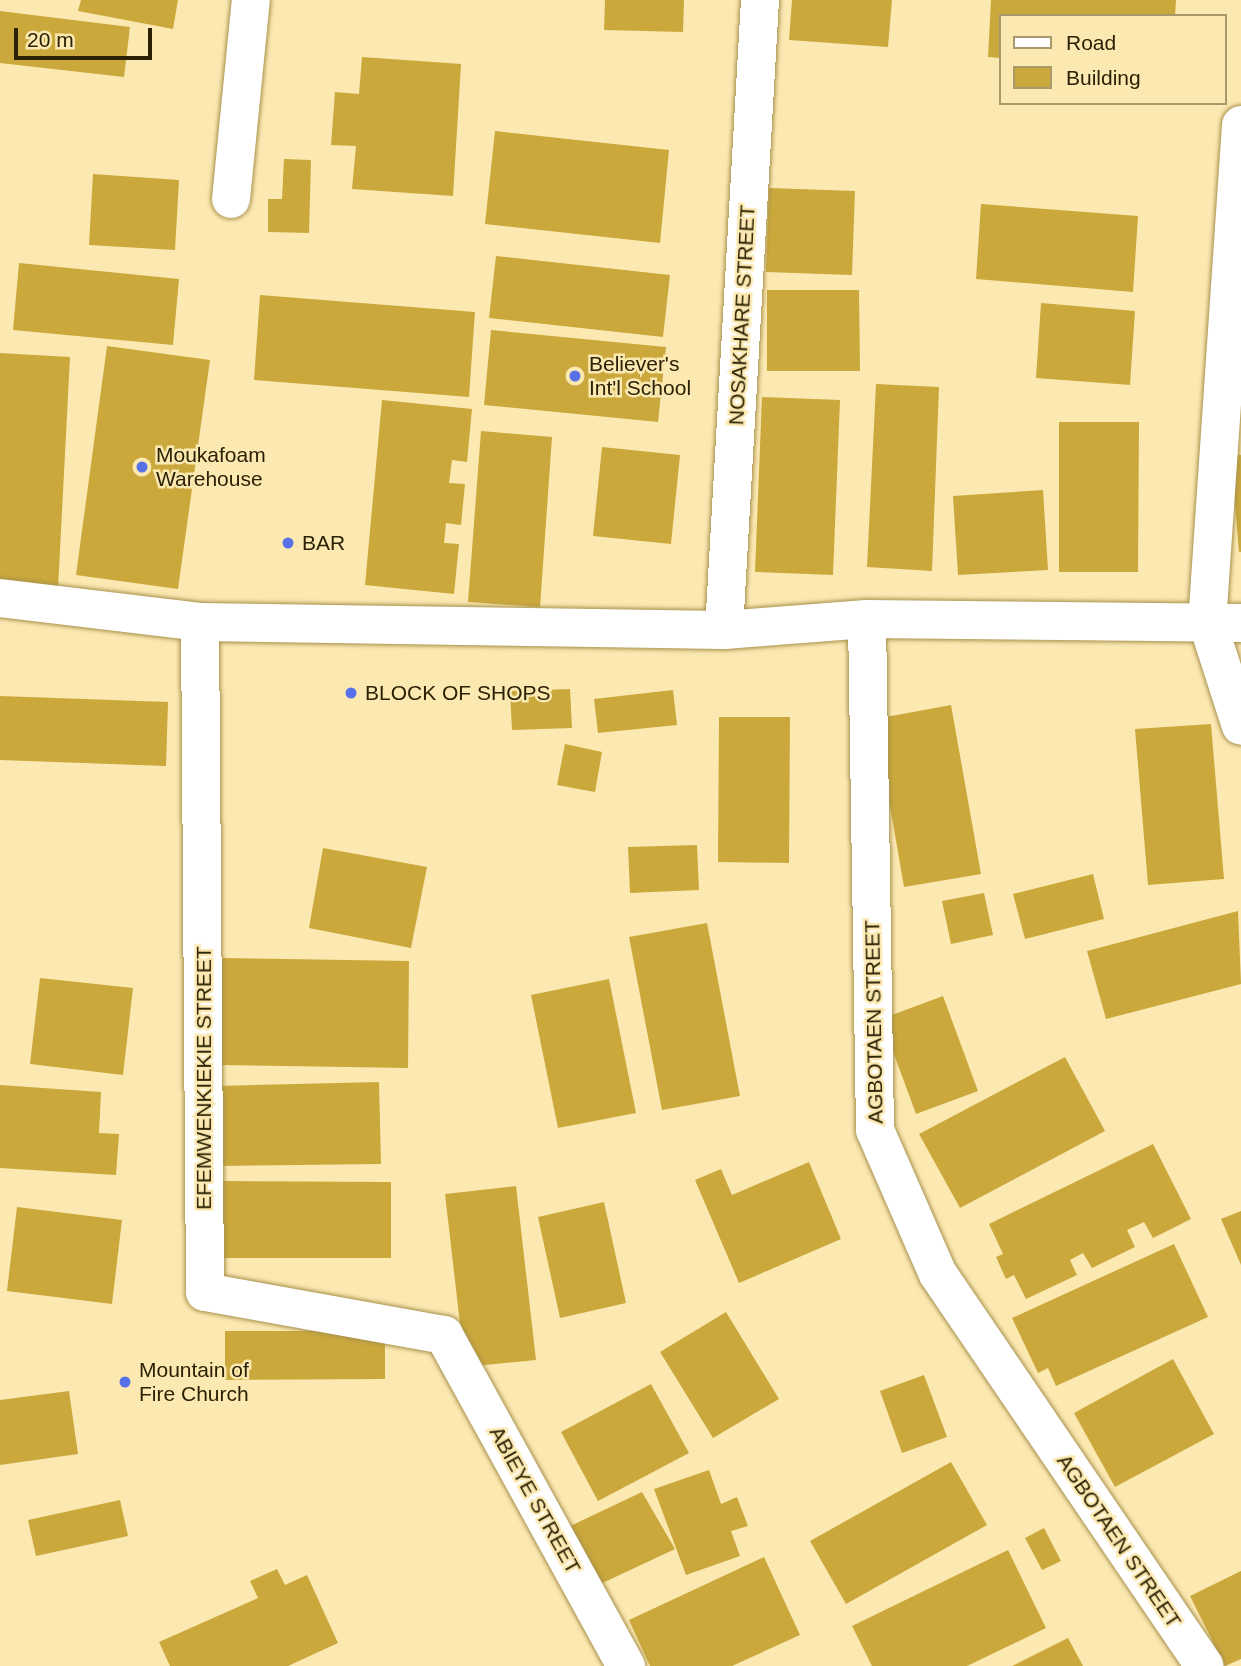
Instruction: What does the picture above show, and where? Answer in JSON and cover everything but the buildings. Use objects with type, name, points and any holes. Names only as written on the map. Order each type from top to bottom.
[{"type":"street","points":[[231,200],[251,0]]},
{"type":"street","name":"NOSAKHARE STREET","points":[[724,630],[760,0]]},
{"type":"street","points":[[1241,125],[1224,622],[1241,726]]},
{"type":"street","points":[[0,598],[200,622],[724,630],[867,619],[1224,622]]},
{"type":"street","name":"AGBOTAEN STREET","points":[[867,619],[875,1130],[938,1274],[1204,1666]]},
{"type":"street","name":"EFEMWENKIEKIE STREET","points":[[200,622],[205,1292],[444,1335]]},
{"type":"street","name":"ABIEYE STREET","points":[[444,1335],[626,1666]]},
{"type":"place","name":"Believer's Int'l School","points":[[575,376]]},
{"type":"place","name":"Moukafoam Warehouse","points":[[142,467]]},
{"type":"place","name":"BAR","points":[[288,543]]},
{"type":"place","name":"BLOCK OF SHOPS","points":[[351,693]]},
{"type":"place","name":"Mountain of Fire Church","points":[[125,1382]]}]
